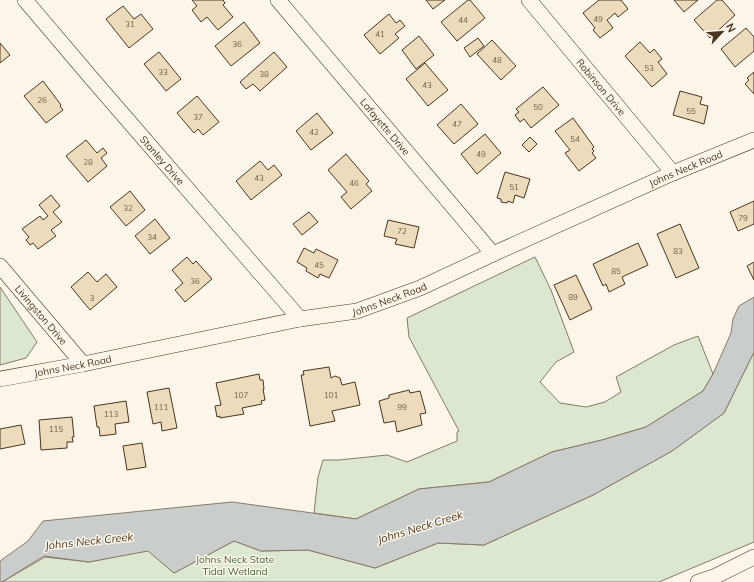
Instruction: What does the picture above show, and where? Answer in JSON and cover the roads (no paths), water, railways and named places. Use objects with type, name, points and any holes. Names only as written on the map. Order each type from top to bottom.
[{"type":"street","name":"Stanley Drive","points":[[25,0],[300,319]]},
{"type":"street","name":"Lafayette Drive","points":[[278,0],[493,254]]},
{"type":"street","name":"Robinson Drive","points":[[529,0],[673,173]]},
{"type":"street","name":"Johns Neck Road","points":[[0,379],[83,364],[300,319],[357,311],[420,288],[673,173],[754,140]]},
{"type":"street","name":"Livingston Drive","points":[[0,266],[83,364]]},
{"type":"street","points":[[698,582],[718,579],[754,557]]},
{"type":"water","name":"Johns Neck Creek","points":[[754,297],[754,352],[724,413],[672,451],[593,495],[484,545],[438,543],[375,568],[308,550],[261,551],[234,541],[174,573],[148,551],[89,562],[44,556],[0,582],[0,561],[28,541],[43,521],[232,502],[356,519],[419,489],[489,482],[552,452],[602,440],[646,427],[703,391],[713,374],[731,333],[733,319],[739,306]]},
{"type":"park label","name":"Johns Neck State Tidal Wetland","points":[[235,564]]}]
